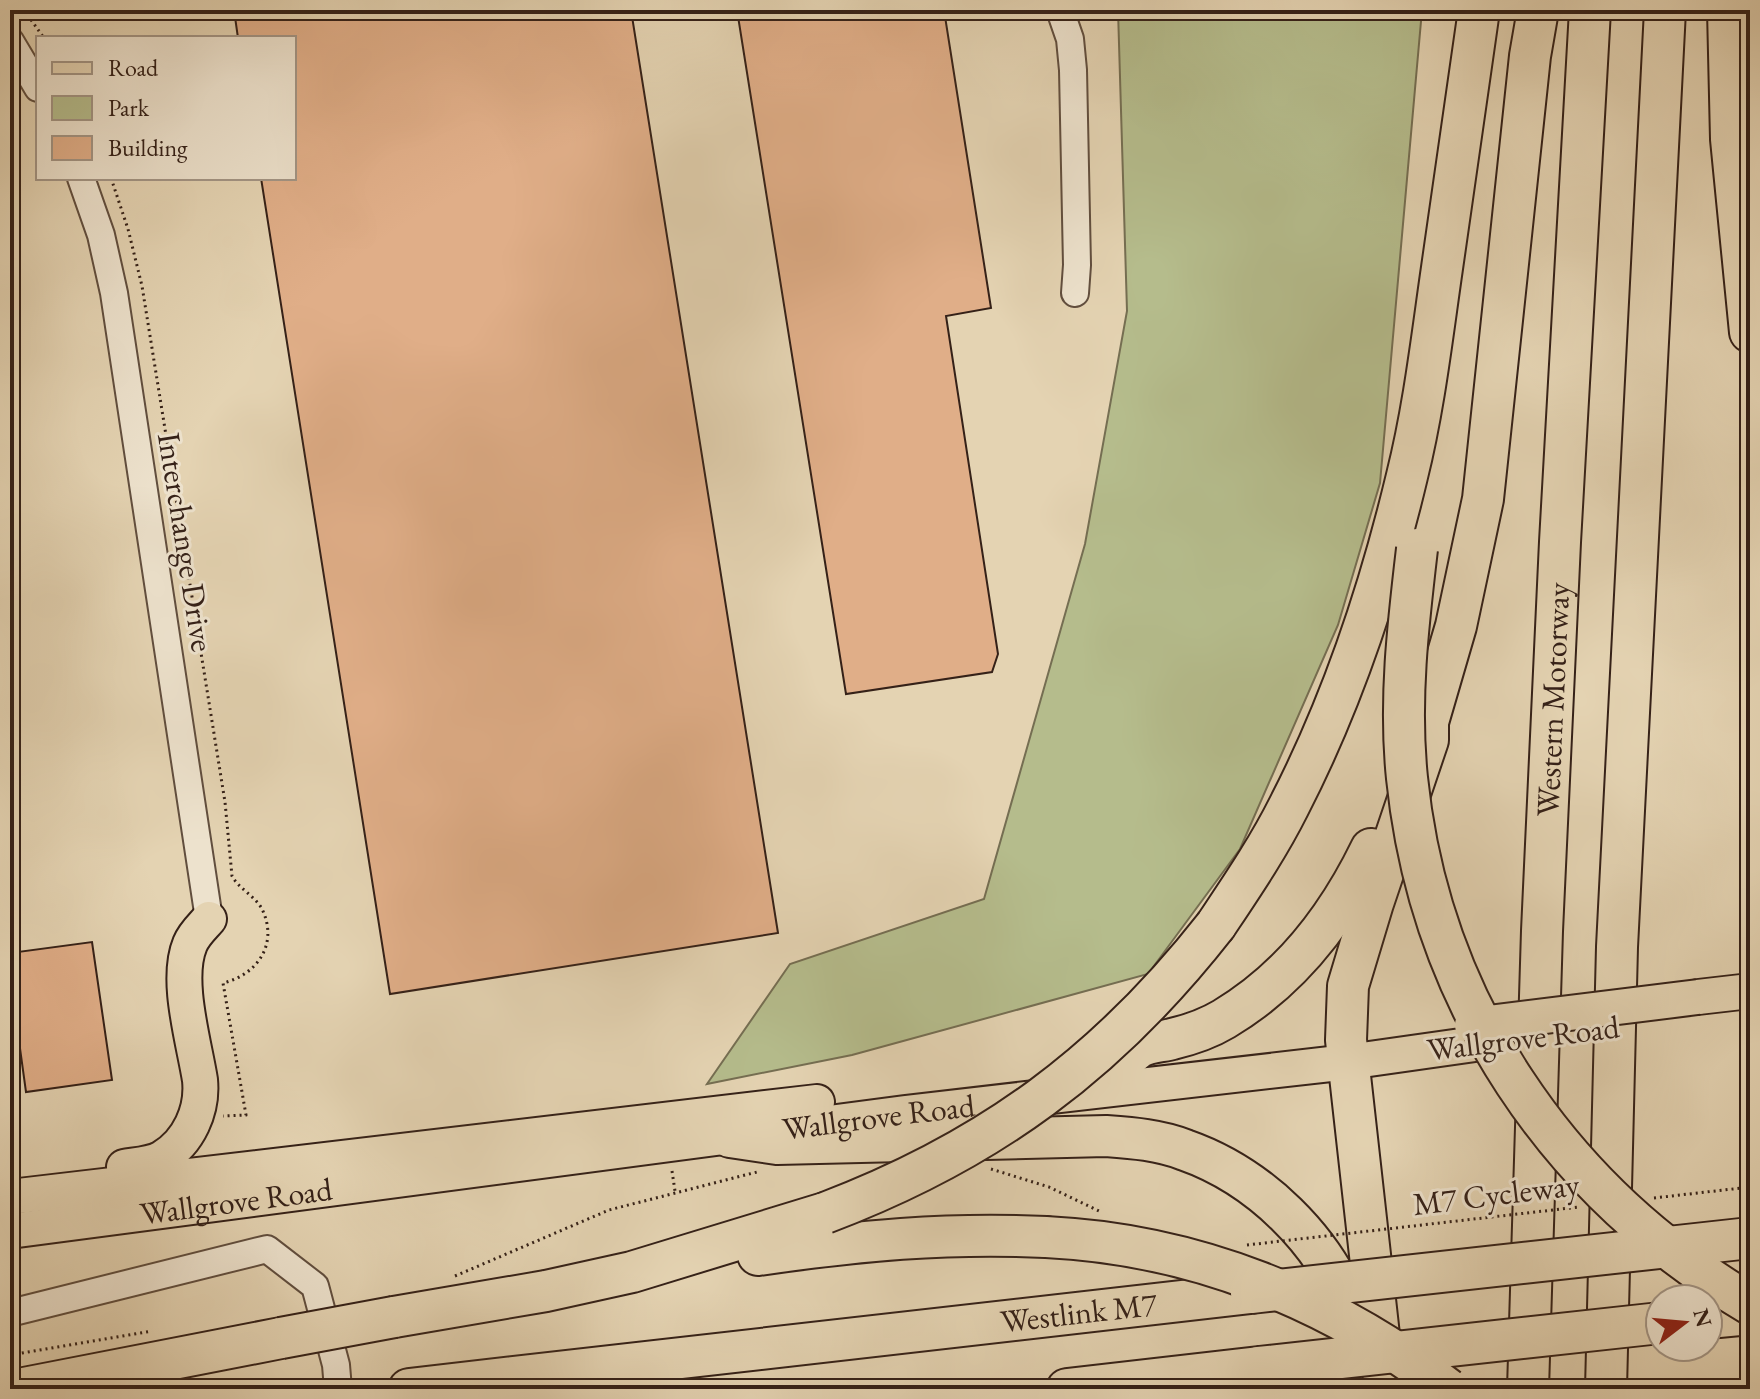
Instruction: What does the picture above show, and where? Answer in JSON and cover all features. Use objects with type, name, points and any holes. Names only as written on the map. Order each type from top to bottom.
[{"type":"highway","points":[[19,1389],[546,1291],[632,1272],[825,1213],[893,1186],[955,1155],[1072,1076],[1133,1021],[1172,980],[1216,925],[1256,866],[1289,807],[1326,725],[1358,642],[1407,475],[1428,365],[1479,10]]},
{"type":"highway","points":[[1496,10],[1417,549],[1405,660],[1407,777],[1419,852],[1438,924],[1462,987],[1513,1081],[1578,1167],[1659,1243],[1750,1304]]},
{"type":"highway","points":[[1385,1383],[1347,1051],[1348,986],[1428,740],[1428,722],[1456,626],[1483,499],[1530,56],[1538,10]]},
{"type":"highway","name":"Western Motorway","points":[[1528,1389],[1542,916],[1560,526],[1590,10]]},
{"type":"highway","points":[[1606,1389],[1617,947],[1665,10]]},
{"type":"highway","points":[[1728,10],[1731,139],[1750,332]]},
{"type":"highway","points":[[1119,1066],[1139,1047],[1176,1038],[1224,1019],[1274,982],[1303,955],[1336,912],[1356,879],[1385,816],[1417,732],[1428,722]]},
{"type":"highway","points":[[730,1137],[777,1144],[1106,1136],[1184,1149],[1244,1180],[1309,1239],[1336,1279],[1364,1350],[1385,1383]]},
{"type":"highway","points":[[632,1272],[880,1239],[956,1235],[1046,1237],[1134,1245],[1190,1258],[1244,1276],[1336,1316],[1398,1353],[1448,1389]]},
{"type":"highway","name":"Westlink M7","points":[[409,1389],[1750,1238]]},
{"type":"highway","points":[[1724,1316],[1750,1314]]},
{"type":"highway","points":[[1067,1389],[1644,1325]]},
{"type":"main road","points":[[10,1195],[161,1159],[183,1140],[198,1111],[201,1096],[184,980],[185,960],[191,943],[209,919]]},
{"type":"main road","name":"Wallgrove Road","points":[[10,1231],[730,1137],[1474,1034],[1700,1007],[1750,991]]},
{"type":"main road","name":"Wallgrove Road","points":[[1700,1007],[1750,1012]]},
{"type":"main road","name":"Wallgrove Road","points":[[10,1195],[1119,1066],[1347,1051]]},
{"type":"street","points":[[1060,10],[1070,39],[1073,70],[1075,293]]},
{"type":"street","points":[[10,41],[36,85]]},
{"type":"street","name":"Interchange Drive","points":[[82,180],[101,235],[114,293],[209,919]]},
{"type":"street","points":[[10,1313],[267,1249],[315,1286],[336,1365],[338,1389]]},
{"type":"path","points":[[24,10],[43,36]]},
{"type":"path","points":[[112,180],[142,286],[223,788],[232,876],[261,907],[266,922],[264,950],[259,963],[251,972],[223,983],[246,1115],[216,1116]]},
{"type":"path","points":[[1640,1200],[1750,1187]]},
{"type":"path","name":"M7 Cycleway","points":[[1247,1245],[1593,1205]]},
{"type":"green space","points":[[1118,10],[1422,10],[1380,483],[1338,625],[1240,849],[1148,974],[852,1055],[707,1084],[790,964],[984,899],[1085,544],[1127,311]]},
{"type":"building","points":[[234,10],[631,10],[778,933],[390,994],[261,180],[296,180],[296,36],[238,36]]},
{"type":"building","points":[[737,10],[944,10],[991,308],[946,316],[998,654],[992,672],[846,694]]},
{"type":"building","points":[[92,942],[112,1080],[26,1092],[19,1041],[10,1042],[10,953]]}]
